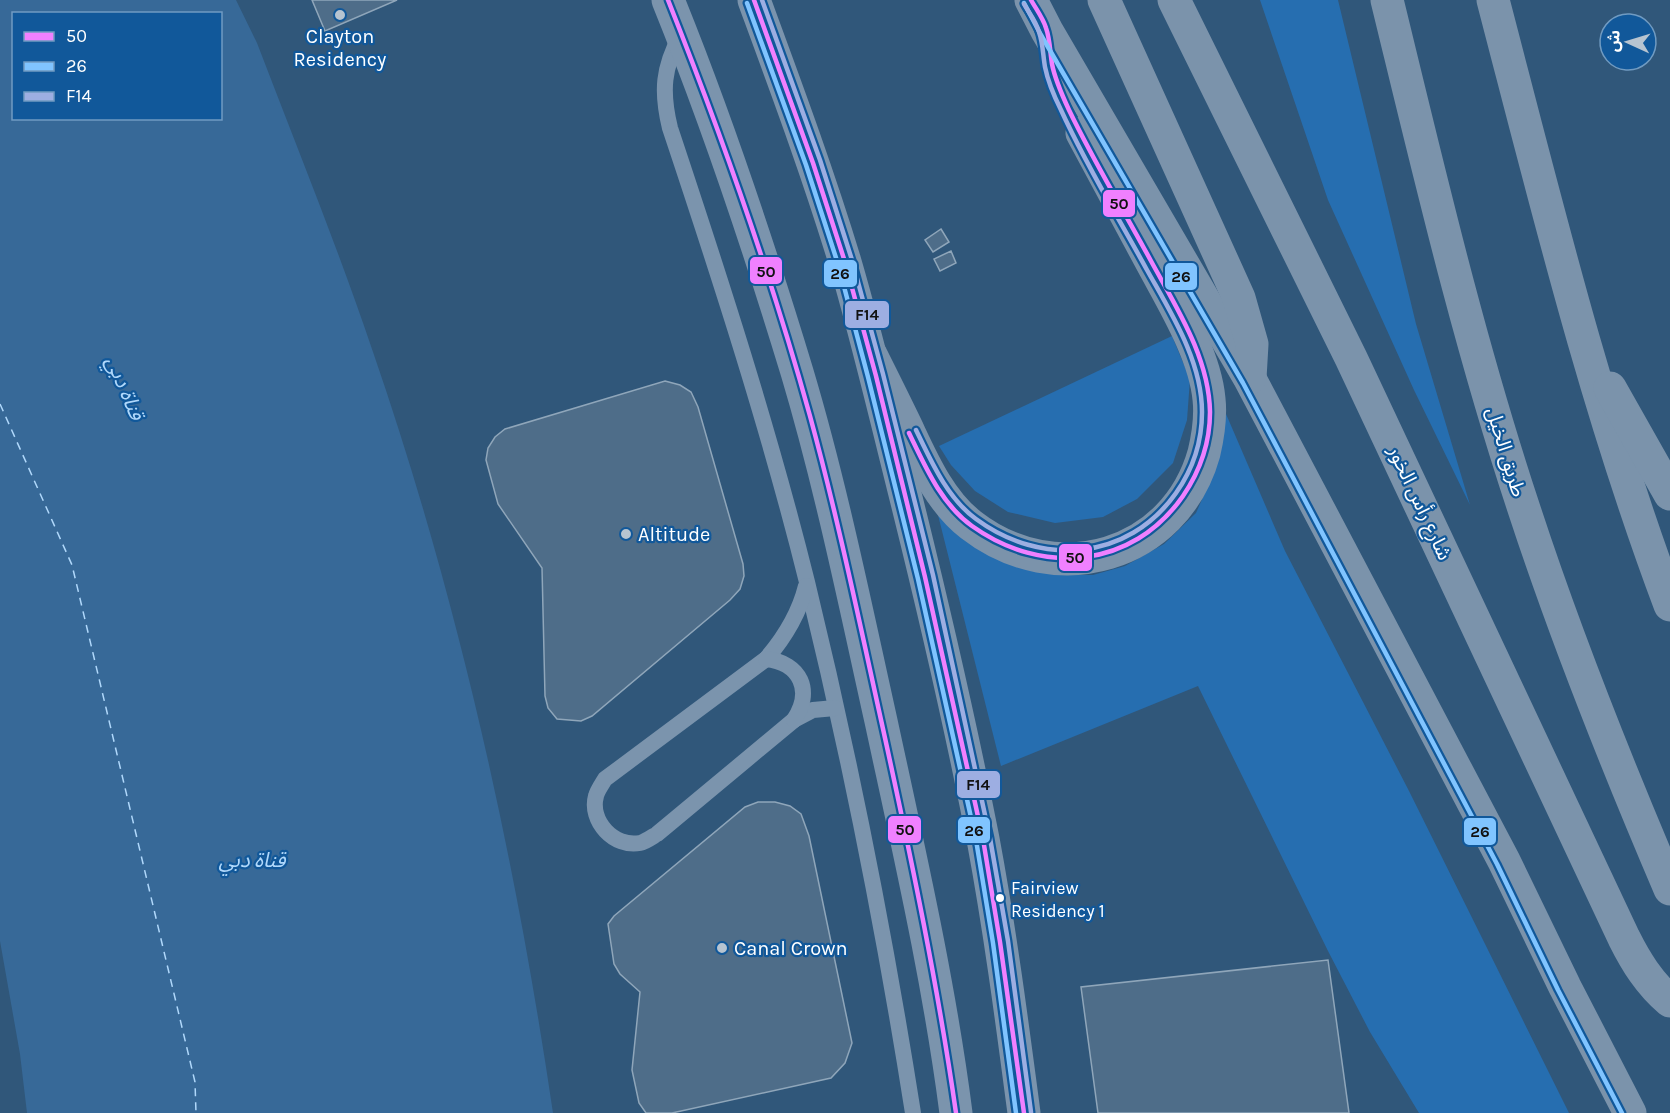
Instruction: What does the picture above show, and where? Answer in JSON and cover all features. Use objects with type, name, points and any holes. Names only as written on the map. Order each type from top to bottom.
[{"type":"highway","points":[[1031,0],[1250,379],[1504,861],[1630,1113]]},
{"type":"highway","points":[[1104,0],[1239,298],[1252,344],[1250,379]]},
{"type":"highway","name":"شارع رأس الخور","points":[[1174,0],[1351,358],[1624,938],[1638,966],[1670,1001]]},
{"type":"highway","name":"طريق الخيل","points":[[1387,0],[1477,354],[1524,512],[1575,657],[1622,778],[1670,889]]},
{"type":"highway","points":[[1493,0],[1585,349],[1618,457],[1670,605]]},
{"type":"highway","points":[[871,354],[928,472],[950,504],[970,525],[993,540],[1017,551],[1043,558],[1070,560],[1097,557],[1122,549],[1154,530],[1180,504],[1198,471],[1208,435],[1209,398],[1200,362],[1183,320],[1069,110],[1053,71],[1047,31]]},
{"type":"highway","points":[[1585,349],[1670,494]]},
{"type":"street","points":[[668,0],[744,208],[797,373],[817,447],[907,835],[930,951],[956,1113]]},
{"type":"street","points":[[754,0],[815,170],[845,262],[871,354],[952,689],[981,830],[1007,983],[1024,1113]]},
{"type":"lane","points":[[681,33],[670,55],[664,79],[664,104],[744,357],[807,582],[853,781],[913,1113]]},
{"type":"lane","points":[[807,582],[796,616],[778,646],[766,659],[604,779],[596,796],[596,815],[605,832],[621,842],[640,843],[657,834],[794,720],[813,710],[835,708]]},
{"type":"lane","points":[[766,659],[789,666],[798,675],[803,686],[804,698],[801,710],[794,720]]},
{"type":"shaded area","points":[[1260,0],[1338,0],[1416,324],[1470,505],[1414,390],[1328,200]]},
{"type":"shaded area","points":[[1172,336],[1190,379],[1187,420],[1173,463],[1137,499],[1103,517],[1055,523],[1008,512],[975,491],[951,465],[939,446]]},
{"type":"shaded area","points":[[1220,400],[1285,551],[1409,791],[1569,1113],[1419,1113],[1370,1032],[1328,951],[1198,686],[1001,766],[938,515],[1022,567],[1056,575],[1093,575],[1125,566],[1164,544],[1196,513],[1214,472]]},
{"type":"water","name":"قناة دبي","points":[[0,0],[236,0],[257,43],[346,274],[404,445],[432,538],[481,728],[502,824],[538,1016],[553,1113],[27,1113],[20,1054],[0,941]]},
{"type":"building","name":"Clayton Residency","points":[[312,0],[397,0],[325,31]]},
{"type":"building","points":[[941,229],[949,242],[933,252],[925,240]]},
{"type":"building","points":[[951,251],[956,263],[940,271],[934,259]]},
{"type":"building","name":"Altitude","points":[[665,381],[680,385],[691,392],[698,407],[743,564],[744,576],[740,589],[730,600],[592,716],[581,721],[557,719],[548,708],[545,696],[542,568],[498,504],[486,460],[488,448],[495,437],[505,429]]},
{"type":"building","name":"Canal Crown","points":[[758,802],[775,802],[790,806],[801,814],[809,836],[852,1043],[845,1063],[831,1078],[672,1113],[646,1113],[639,1103],[632,1070],[640,992],[620,974],[614,964],[608,924],[614,916],[745,807]]},
{"type":"building","points":[[1328,960],[1349,1113],[1098,1113],[1081,987]]},
{"type":"ferry route","points":[[0,404],[72,565],[195,1082],[196,1113]]},
{"type":"transit line","name":"50","points":[[668,0],[762,258],[821,456],[905,831],[933,972],[956,1113]]},
{"type":"transit line","name":"50","points":[[754,0],[813,163],[845,262],[876,376],[925,577],[983,839],[1024,1113]]},
{"type":"transit line","name":"F14","points":[[762,0],[820,160],[852,260],[933,575],[990,838],[1008,941],[1031,1112]]},
{"type":"transit line","name":"50","points":[[909,433],[935,484],[961,517],[999,542],[1027,553],[1056,558],[1085,557],[1112,551],[1138,539],[1162,520],[1183,496],[1199,466],[1206,445],[1210,412],[1204,372],[1197,352],[1180,314],[1069,110],[1055,76],[1046,28],[1031,0]]},
{"type":"transit line","name":"26","points":[[747,3],[806,165],[838,264],[918,579],[976,840],[993,943],[1016,1113]]},
{"type":"transit line","name":"26","points":[[1024,3],[1243,383],[1497,864],[1558,990],[1622,1113]]},
{"type":"transit line","name":"F14","points":[[916,430],[948,490],[976,519],[1001,534],[1028,545],[1055,550],[1082,550],[1109,544],[1134,532],[1156,516],[1176,493],[1192,465],[1198,444],[1202,423],[1201,393],[1184,338],[1058,105],[1046,73],[1038,28],[1024,4]]},
{"type":"place","name":"Clayton Residency","points":[[340,15]]},
{"type":"place","name":"Altitude","points":[[626,534]]},
{"type":"place","name":"Fairview Residency 1","points":[[1000,898]]},
{"type":"place","name":"Canal Crown","points":[[722,948]]}]
